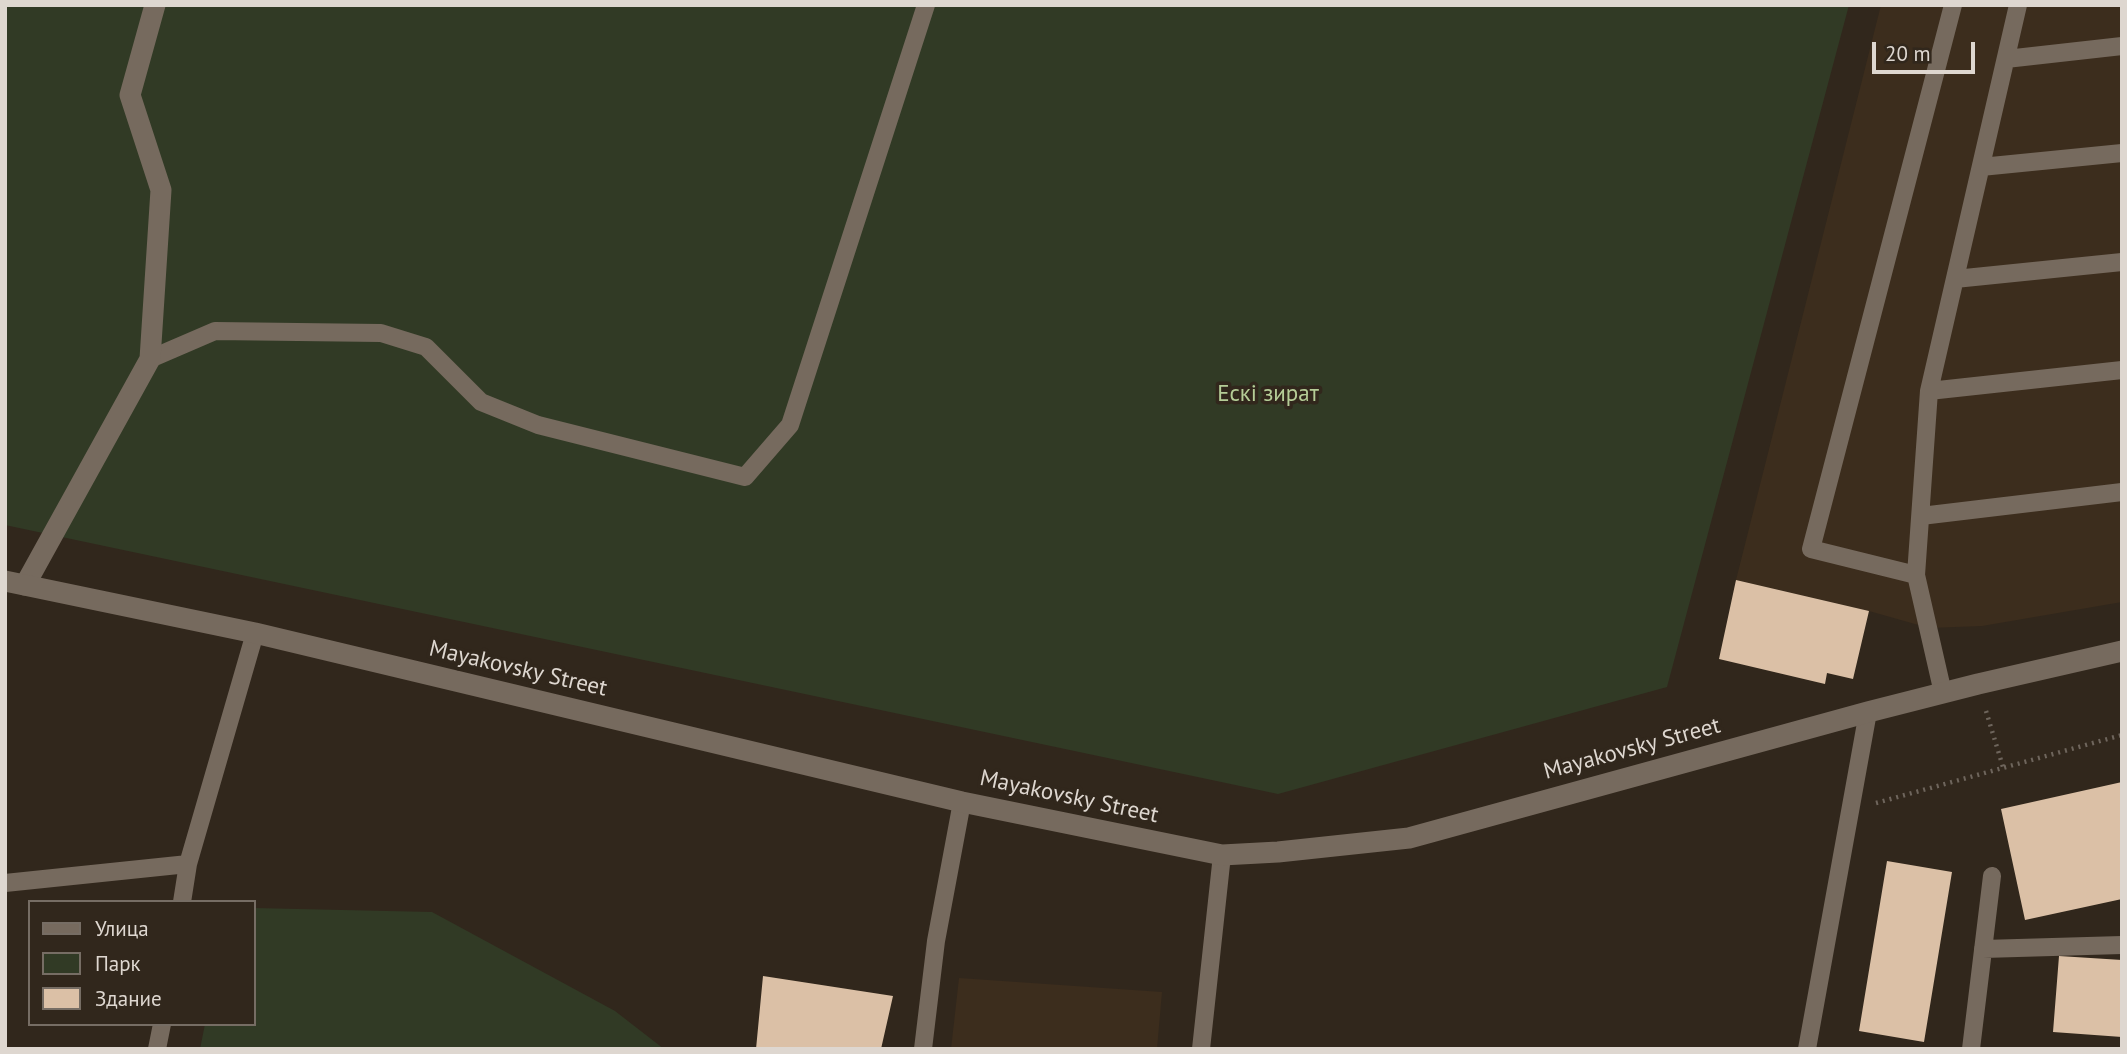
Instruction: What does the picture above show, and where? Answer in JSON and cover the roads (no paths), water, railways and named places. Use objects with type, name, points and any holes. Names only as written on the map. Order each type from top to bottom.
[{"type":"main road","points":[[15,583],[150,359],[161,190],[130,94],[155,5]]},
{"type":"main road","name":"Mayakovsky Street","points":[[15,583],[255,634],[962,802],[1223,855],[1409,838],[1943,692],[2122,650]]},
{"type":"lane","points":[[150,359],[215,331],[381,333],[426,347],[481,402],[538,425],[745,477],[790,425],[926,5]]},
{"type":"lane","points":[[1916,575],[1811,549],[1953,5]]},
{"type":"lane","points":[[1943,692],[1916,575],[1929,391],[2018,5]]},
{"type":"lane","points":[[2006,60],[2122,46]]},
{"type":"lane","points":[[1981,167],[2122,153]]},
{"type":"lane","points":[[1955,279],[2122,262]]},
{"type":"lane","points":[[1929,391],[2122,370]]},
{"type":"lane","points":[[1921,516],[2122,492]]},
{"type":"lane","points":[[182,900],[188,864],[255,634]]},
{"type":"lane","points":[[1807,1049],[1868,712]]},
{"type":"lane","points":[[923,1049],[936,941],[962,802]]},
{"type":"lane","points":[[1200,1049],[1223,855]]},
{"type":"lane","points":[[5,883],[188,864]]},
{"type":"lane","points":[[1970,1049],[1992,876]]},
{"type":"lane","points":[[1983,949],[2122,945]]},
{"type":"lane","points":[[158,1049],[162,1026]]},
{"type":"park label","name":"Ескі зират","points":[[1268,394]]}]
